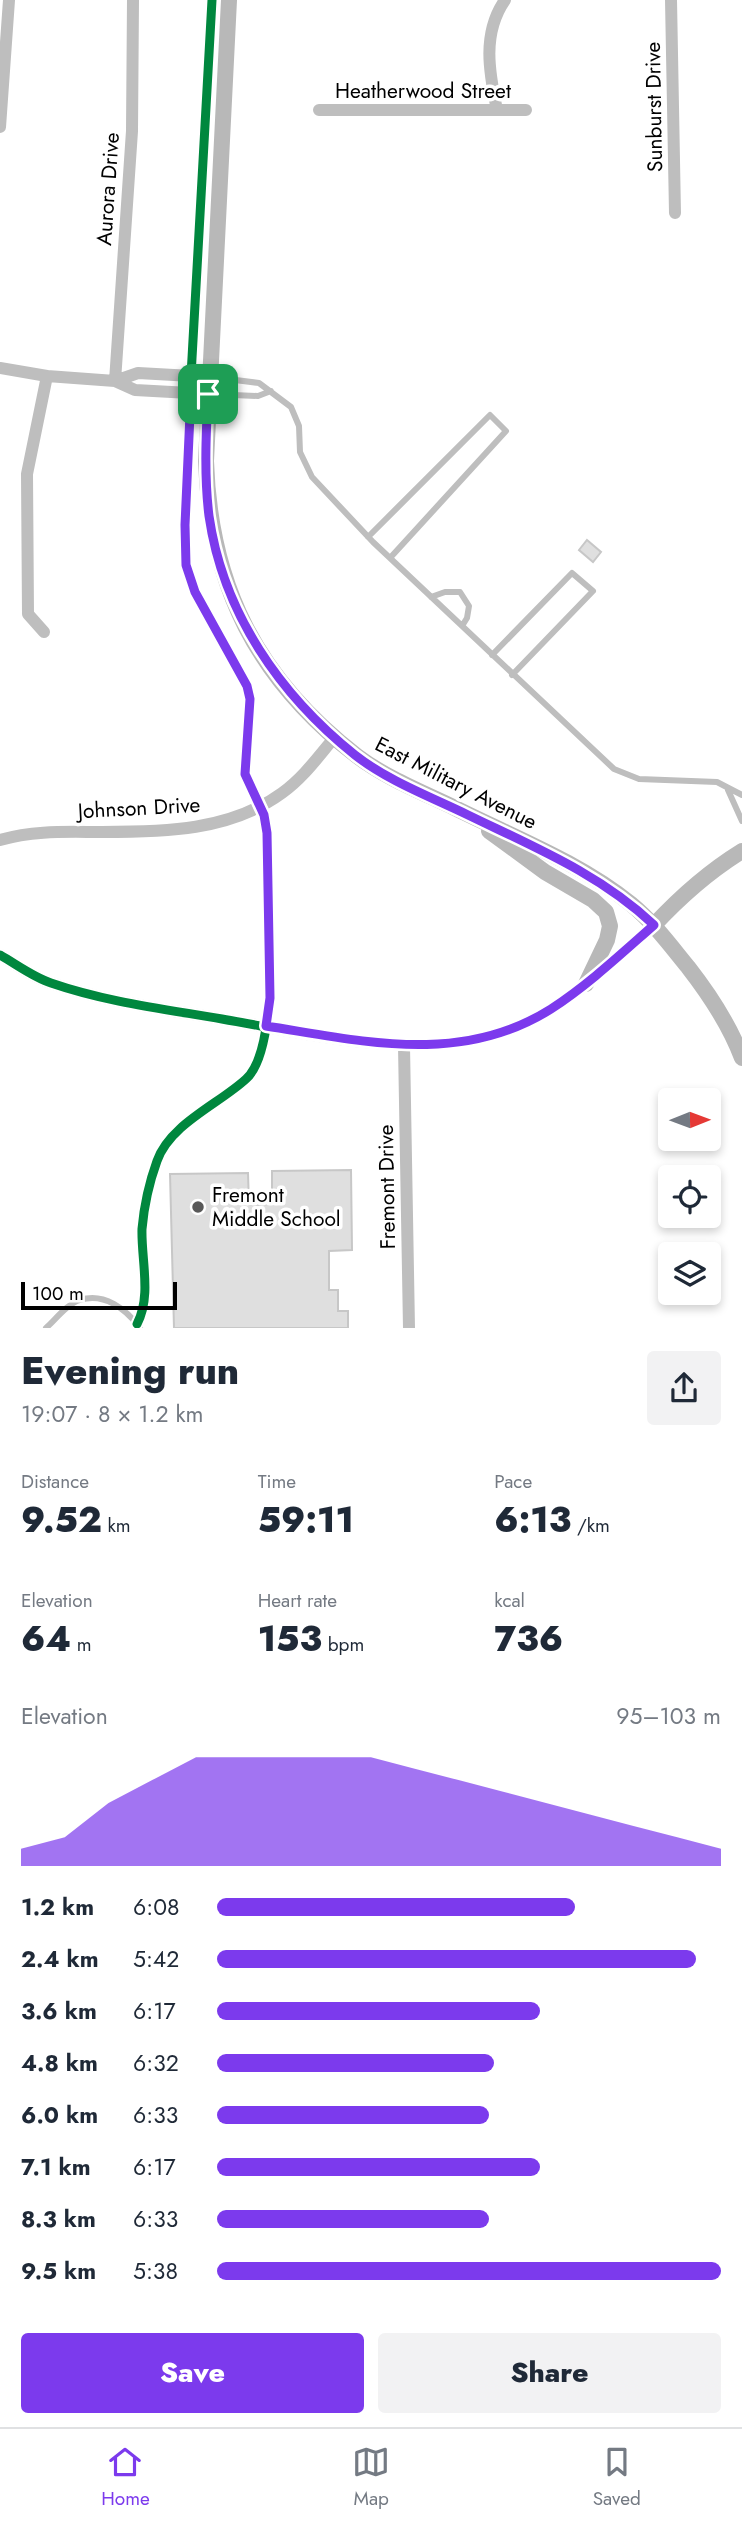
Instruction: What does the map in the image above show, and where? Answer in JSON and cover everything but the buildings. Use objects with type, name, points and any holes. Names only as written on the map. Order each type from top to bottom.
[{"type":"main road","name":"East Military Avenue","points":[[229,0],[206,461],[209,517],[215,546],[245,627],[296,700],[334,738],[386,774],[585,872],[633,905],[654,925],[699,982],[732,1035],[742,1058]]},
{"type":"main road","points":[[471,817],[508,846],[593,900],[606,912],[610,926],[607,940],[586,984]]},
{"type":"main road","points":[[654,925],[682,895],[742,851]]},
{"type":"street","points":[[0,127],[9,0]]},
{"type":"street","name":"Aurora Drive","points":[[115,381],[132,131],[132,0]]},
{"type":"street","points":[[496,110],[491,80],[490,34],[496,14],[505,0]]},
{"type":"street","name":"Sunburst Drive","points":[[671,0],[675,213]]},
{"type":"street","name":"Heatherwood Street","points":[[319,110],[526,110]]},
{"type":"street","points":[[0,368],[47,376],[115,381],[135,390],[208,394]]},
{"type":"street","points":[[115,381],[138,373],[210,377]]},
{"type":"street","points":[[44,632],[28,614],[27,474],[47,376]]},
{"type":"street","name":"Johnson Drive","points":[[0,840],[40,831],[170,830],[226,821],[261,807],[285,792],[334,738]]},
{"type":"street","points":[[0,955],[48,982],[103,999],[404,1046],[460,1043],[500,1032],[538,1016],[586,984],[654,925]]},
{"type":"street","name":"Fremont Drive","points":[[404,1046],[409,1328]]},
{"type":"lane","points":[[210,377],[259,383],[291,407],[299,426],[300,452],[312,477],[368,537],[614,769],[639,779],[709,781],[723,785],[742,821]]},
{"type":"lane","points":[[208,394],[258,396],[271,391]]},
{"type":"lane","points":[[368,537],[490,415],[506,431],[390,558]]},
{"type":"lane","points":[[492,655],[572,573],[593,591],[512,675]]},
{"type":"lane","points":[[431,597],[445,592],[460,592],[469,606],[462,626]]},
{"type":"lane","points":[[728,790],[742,794]]},
{"type":"lane","points":[[46,1328],[78,1300],[95,1298],[103,1299],[125,1311],[140,1328]]},
{"type":"cycle path","points":[[137,1324],[145,1290],[143,1220],[157,1161],[163,1148],[184,1125],[246,1079],[258,1061],[269,1000],[271,925],[267,833],[264,815],[245,774],[250,699],[247,686],[200,602],[188,566],[185,547],[191,376],[212,0]]},
{"type":"cycle path","points":[[0,955],[44,980],[114,1000],[361,1042],[431,1044],[466,1041],[499,1033],[542,1014],[582,988],[654,925]]},
{"type":"place","name":"Fremont Middle School","points":[[198,1207]]},
{"type":"route","points":[[191,392],[208,394],[207,493],[215,546],[245,627],[277,677],[296,700],[334,738],[386,774],[585,872],[633,905],[654,925],[586,984],[538,1016],[481,1038],[432,1046],[404,1046],[266,1026],[270,998],[267,833],[264,815],[245,774],[250,699],[247,686],[195,592],[186,565],[185,525],[191,392]]}]
